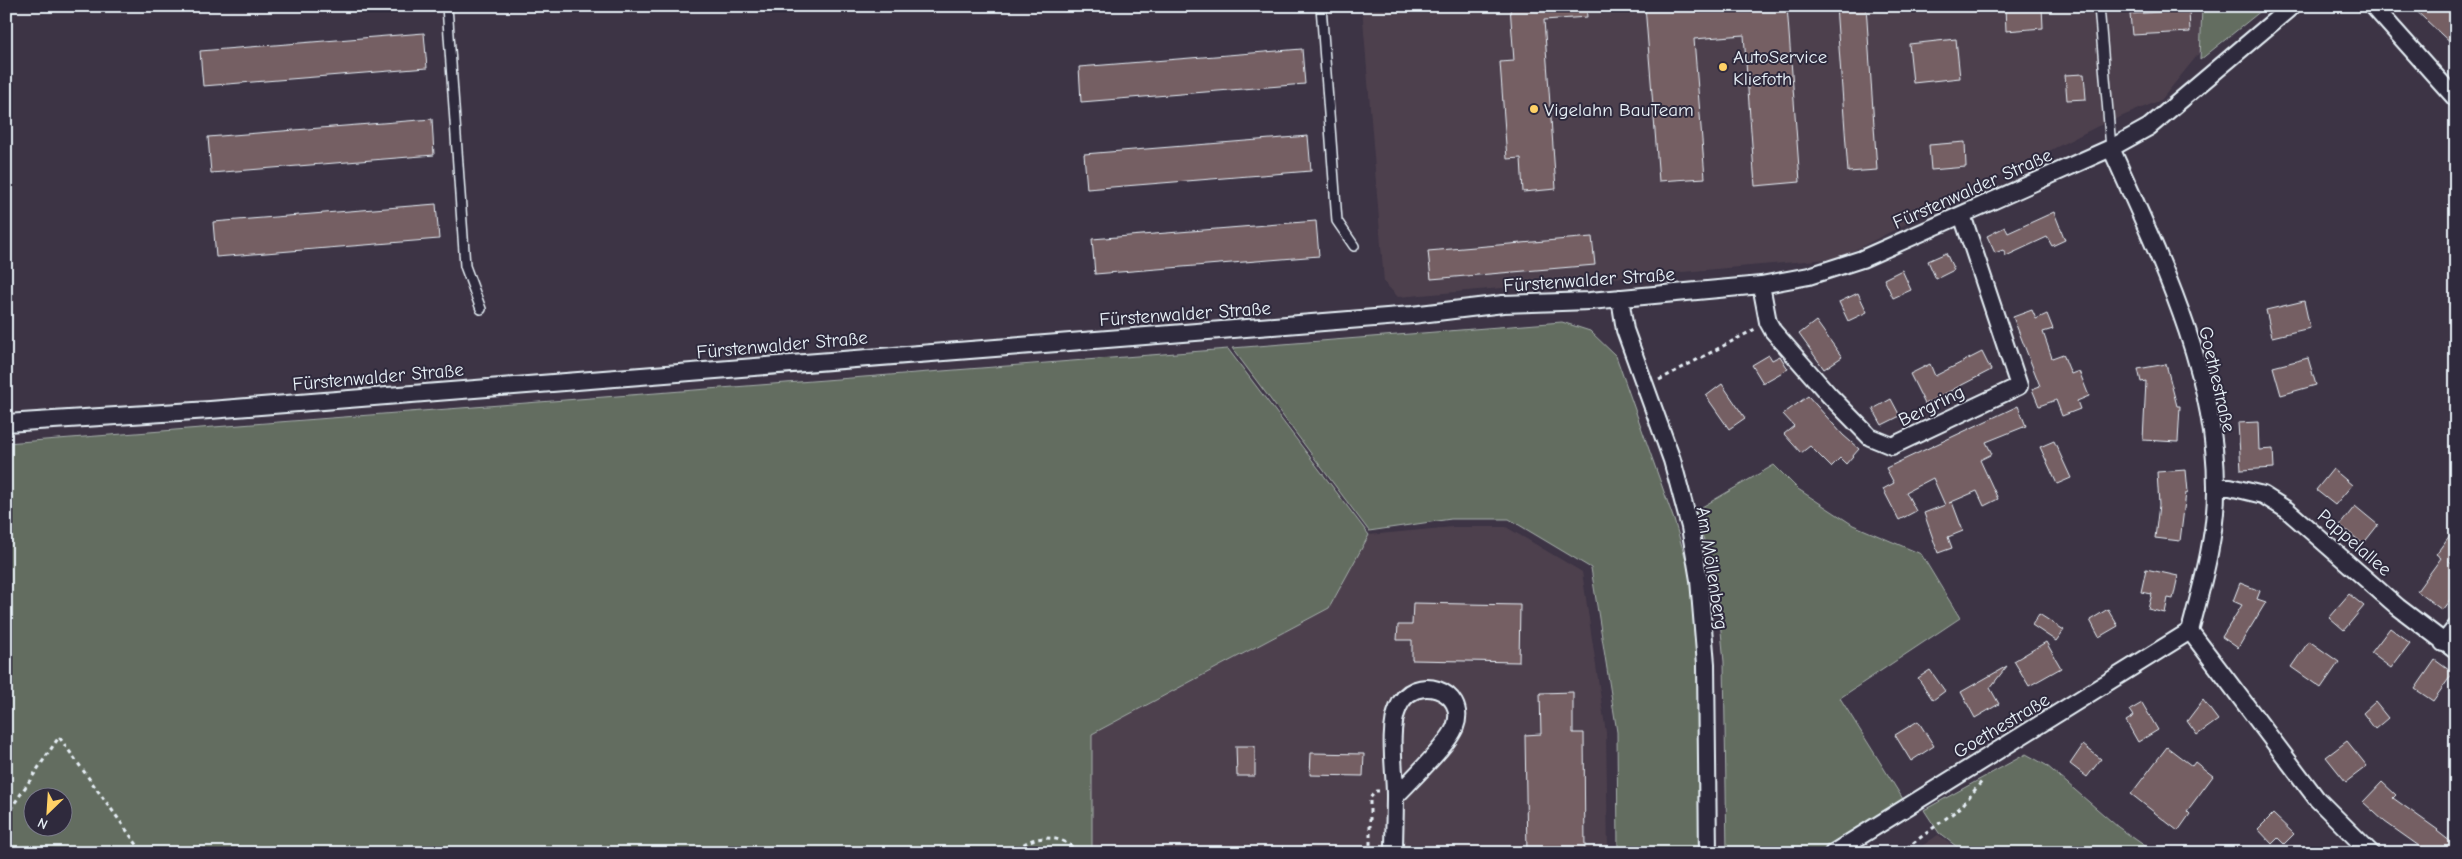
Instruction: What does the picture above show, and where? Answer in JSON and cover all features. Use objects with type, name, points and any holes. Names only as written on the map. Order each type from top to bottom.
[{"type":"street","name":"Fürstenwalder Straße","points":[[6,423],[220,409],[1412,316],[1541,301],[1620,298],[1761,285],[1809,276],[1862,258],[2111,148],[2149,127],[2292,6]]},
{"type":"street","points":[[2373,6],[2456,99]]},
{"type":"street","name":"Goethestraße","points":[[1833,853],[2190,631],[2208,555],[2216,486],[2213,440],[2205,395],[2181,312],[2111,148]]},
{"type":"street","name":"Bergring","points":[[1761,285],[1768,322],[1774,331],[1829,395],[1870,437],[1892,446],[2019,386],[1962,215]]},
{"type":"street","name":"Am Möllenberg","points":[[1620,298],[1625,330],[1672,460],[1690,527],[1699,580],[1706,664],[1708,853]]},
{"type":"street","name":"Pappelallee","points":[[2216,486],[2230,487],[2263,495],[2287,510],[2398,607],[2450,647]]},
{"type":"street","points":[[2450,647],[2456,627]]},
{"type":"street","points":[[2190,631],[2317,799],[2371,853]]},
{"type":"street","points":[[1394,853],[1394,720],[1398,707],[1405,697],[1415,689],[1442,690],[1452,700],[1457,713],[1455,728],[1448,739],[1395,794]]},
{"type":"lane","points":[[447,6],[466,266],[481,309]]},
{"type":"lane","points":[[1321,6],[1337,221],[1354,246]]},
{"type":"lane","points":[[2099,6],[2111,148]]},
{"type":"path","points":[[1645,388],[1768,322]]},
{"type":"path","points":[[6,816],[59,737],[143,853]]},
{"type":"path","points":[[1900,853],[1961,806],[1981,783],[1996,752]]},
{"type":"path","points":[[1370,853],[1370,798],[1376,791],[1395,794]]},
{"type":"path","points":[[1010,853],[1032,840],[1059,839],[1074,847],[1076,853]]},
{"type":"shaded area","points":[[1362,6],[2202,6],[2200,52],[2161,100],[2096,127],[1839,258],[1398,297],[1384,282]]},
{"type":"shaded area","points":[[1453,527],[1506,527],[1582,572],[1606,733],[1608,853],[1092,853],[1092,734],[1329,608],[1369,535]]},
{"type":"shaded area","points":[[1938,835],[1962,853],[1912,853]]},
{"type":"green space","points":[[2202,6],[2267,6],[2200,60]]},
{"type":"green space","points":[[1562,322],[1590,331],[1616,356],[1674,520],[1694,586],[1702,665],[1701,853],[1618,853],[1617,732],[1591,568],[1509,519],[1451,519],[1369,531],[1232,348]]},
{"type":"green space","points":[[1228,349],[1369,535],[1329,608],[1092,734],[1092,853],[6,853],[6,443]]},
{"type":"green space","points":[[1774,465],[1798,489],[1853,525],[1921,554],[1960,618],[1840,698],[1903,799],[1818,853],[1727,853],[1724,662],[1716,580],[1695,511]]},
{"type":"green space","points":[[2026,754],[2046,765],[2118,827],[2155,853],[1965,853],[1939,833],[1924,810]]},
{"type":"building","name":"Vigelahn BauTeam","points":[[1510,6],[1586,6],[1587,17],[1544,20],[1556,189],[1523,192],[1521,158],[1507,159],[1500,62],[1514,61]]},
{"type":"building","points":[[1645,6],[1787,6],[1800,182],[1755,186],[1744,35],[1694,39],[1705,178],[1659,181]]},
{"type":"building","points":[[1836,6],[1866,6],[1877,170],[1848,172]]},
{"type":"building","points":[[2005,6],[2042,6],[2043,28],[2006,31]]},
{"type":"building","points":[[2411,6],[2456,6],[2456,48]]},
{"type":"building","points":[[2189,10],[2190,32],[2132,35],[2130,14]]},
{"type":"building","points":[[424,33],[427,68],[203,86],[200,51]]},
{"type":"building","points":[[1956,39],[1960,78],[1913,83],[1909,44]]},
{"type":"building","points":[[1302,49],[1305,84],[1081,102],[1079,67]]},
{"type":"building","points":[[2084,74],[2086,99],[2067,100],[2065,75]]},
{"type":"building","points":[[432,119],[434,155],[211,173],[208,137]]},
{"type":"building","points":[[1308,136],[1311,171],[1087,189],[1084,154]]},
{"type":"building","points":[[1965,142],[1966,167],[1931,170],[1929,145]]},
{"type":"building","points":[[436,204],[439,239],[216,257],[213,222]]},
{"type":"building","points":[[2054,212],[2065,240],[2052,246],[2047,237],[2006,256],[2003,250],[1995,253],[1987,236],[2005,227],[2008,233]]},
{"type":"building","points":[[1316,221],[1319,256],[1095,274],[1092,239]]},
{"type":"building","points":[[1592,237],[1595,265],[1431,279],[1428,251]]},
{"type":"building","points":[[1946,253],[1954,270],[1936,279],[1928,261]]},
{"type":"building","points":[[1902,270],[1911,290],[1893,298],[1884,279]]},
{"type":"building","points":[[1858,293],[1867,312],[1848,321],[1839,302]]},
{"type":"building","points":[[2304,301],[2310,328],[2272,337],[2266,310]]},
{"type":"building","points":[[2032,310],[2036,319],[2047,314],[2053,329],[2043,332],[2052,358],[2063,354],[2071,374],[2079,371],[2089,396],[2077,401],[2080,409],[2062,416],[2056,400],[2039,406],[2032,389],[2040,386],[2013,317]]},
{"type":"building","points":[[1816,321],[1842,357],[1824,369],[1799,334]]},
{"type":"building","points":[[1982,352],[1991,370],[1925,404],[1910,374],[1930,364],[1935,376]]},
{"type":"building","points":[[1769,355],[1772,360],[1780,356],[1788,369],[1763,383],[1752,365]]},
{"type":"building","points":[[2308,358],[2316,385],[2281,395],[2273,367]]},
{"type":"building","points":[[2166,364],[2177,406],[2180,406],[2178,442],[2143,440],[2146,381],[2141,382],[2138,369]]},
{"type":"building","points":[[1722,384],[1745,418],[1729,429],[1706,396]]},
{"type":"building","points":[[1808,396],[1843,435],[1859,449],[1846,464],[1840,458],[1831,467],[1810,446],[1801,453],[1784,434],[1794,426],[1783,414]]},
{"type":"building","points":[[1891,399],[1900,416],[1882,425],[1873,409]]},
{"type":"building","points":[[2018,406],[2026,426],[1986,442],[1992,454],[1980,460],[1998,499],[1984,506],[1977,491],[1949,503],[1952,502],[1963,531],[1948,537],[1952,548],[1938,553],[1924,513],[1945,505],[1933,478],[1906,492],[1916,511],[1899,520],[1883,489],[1894,483],[1886,468]]},
{"type":"building","points":[[2258,422],[2259,450],[2273,449],[2274,468],[2241,470],[2238,423]]},
{"type":"building","points":[[2054,441],[2071,478],[2057,484],[2040,447]]},
{"type":"building","points":[[2333,469],[2352,485],[2335,505],[2316,490]]},
{"type":"building","points":[[2186,470],[2188,492],[2186,493],[2180,541],[2155,538],[2159,505],[2157,472]]},
{"type":"building","points":[[2355,506],[2378,525],[2363,544],[2340,525]]},
{"type":"building","points":[[2456,527],[2456,551],[2449,561],[2456,566],[2456,592],[2442,610],[2417,591],[2441,558],[2436,554]]},
{"type":"building","points":[[2146,569],[2178,576],[2173,599],[2168,598],[2165,613],[2148,609],[2152,594],[2141,592]]},
{"type":"building","points":[[2240,583],[2260,591],[2257,599],[2266,602],[2238,648],[2222,637],[2242,605],[2233,601]]},
{"type":"building","points":[[2349,594],[2364,606],[2344,630],[2329,617]]},
{"type":"building","points":[[1413,603],[1520,605],[1519,662],[1412,660],[1412,640],[1397,640],[1398,625],[1412,625]]},
{"type":"building","points":[[2108,609],[2118,626],[2099,637],[2090,620]]},
{"type":"building","points":[[2039,614],[2064,630],[2056,641],[2032,625]]},
{"type":"building","points":[[2390,628],[2410,643],[2391,668],[2371,653]]},
{"type":"building","points":[[2309,641],[2339,662],[2321,688],[2291,667]]},
{"type":"building","points":[[2046,642],[2061,668],[2029,686],[2014,661]]},
{"type":"building","points":[[2435,660],[2453,673],[2433,701],[2415,689]]},
{"type":"building","points":[[2007,666],[1990,688],[1999,704],[1975,718],[1961,692]]},
{"type":"building","points":[[1930,670],[1945,691],[1933,700],[1918,678]]},
{"type":"building","points":[[1573,692],[1573,733],[1584,733],[1585,853],[1527,853],[1525,735],[1541,734],[1540,693]]},
{"type":"building","points":[[2203,700],[2218,720],[2197,735],[2187,721]]},
{"type":"building","points":[[2375,702],[2388,718],[2375,729],[2363,713]]},
{"type":"building","points":[[2142,703],[2158,730],[2138,742],[2126,721],[2134,716],[2130,710]]},
{"type":"building","points":[[1918,721],[1934,746],[1911,761],[1895,735]]},
{"type":"building","points":[[2347,741],[2367,766],[2346,782],[2326,757]]},
{"type":"building","points":[[2083,745],[2101,759],[2087,777],[2070,764]]},
{"type":"building","points":[[1236,746],[1255,746],[1255,776],[1237,776]]},
{"type":"building","points":[[2167,747],[2192,766],[2195,762],[2213,776],[2187,811],[2190,814],[2178,831],[2131,794]]},
{"type":"building","points":[[1311,753],[1364,754],[1363,776],[1310,775]]},
{"type":"building","points":[[2382,782],[2396,795],[2393,798],[2438,830],[2456,846],[2456,853],[2429,853],[2385,822],[2363,802]]},
{"type":"building","points":[[2273,814],[2294,834],[2284,844],[2278,838],[2272,844],[2258,829]]},
{"type":"place","name":"AutoService Kliefoth","points":[[1723,67]]},
{"type":"place","name":"Vigelahn BauTeam","points":[[1534,109]]}]
